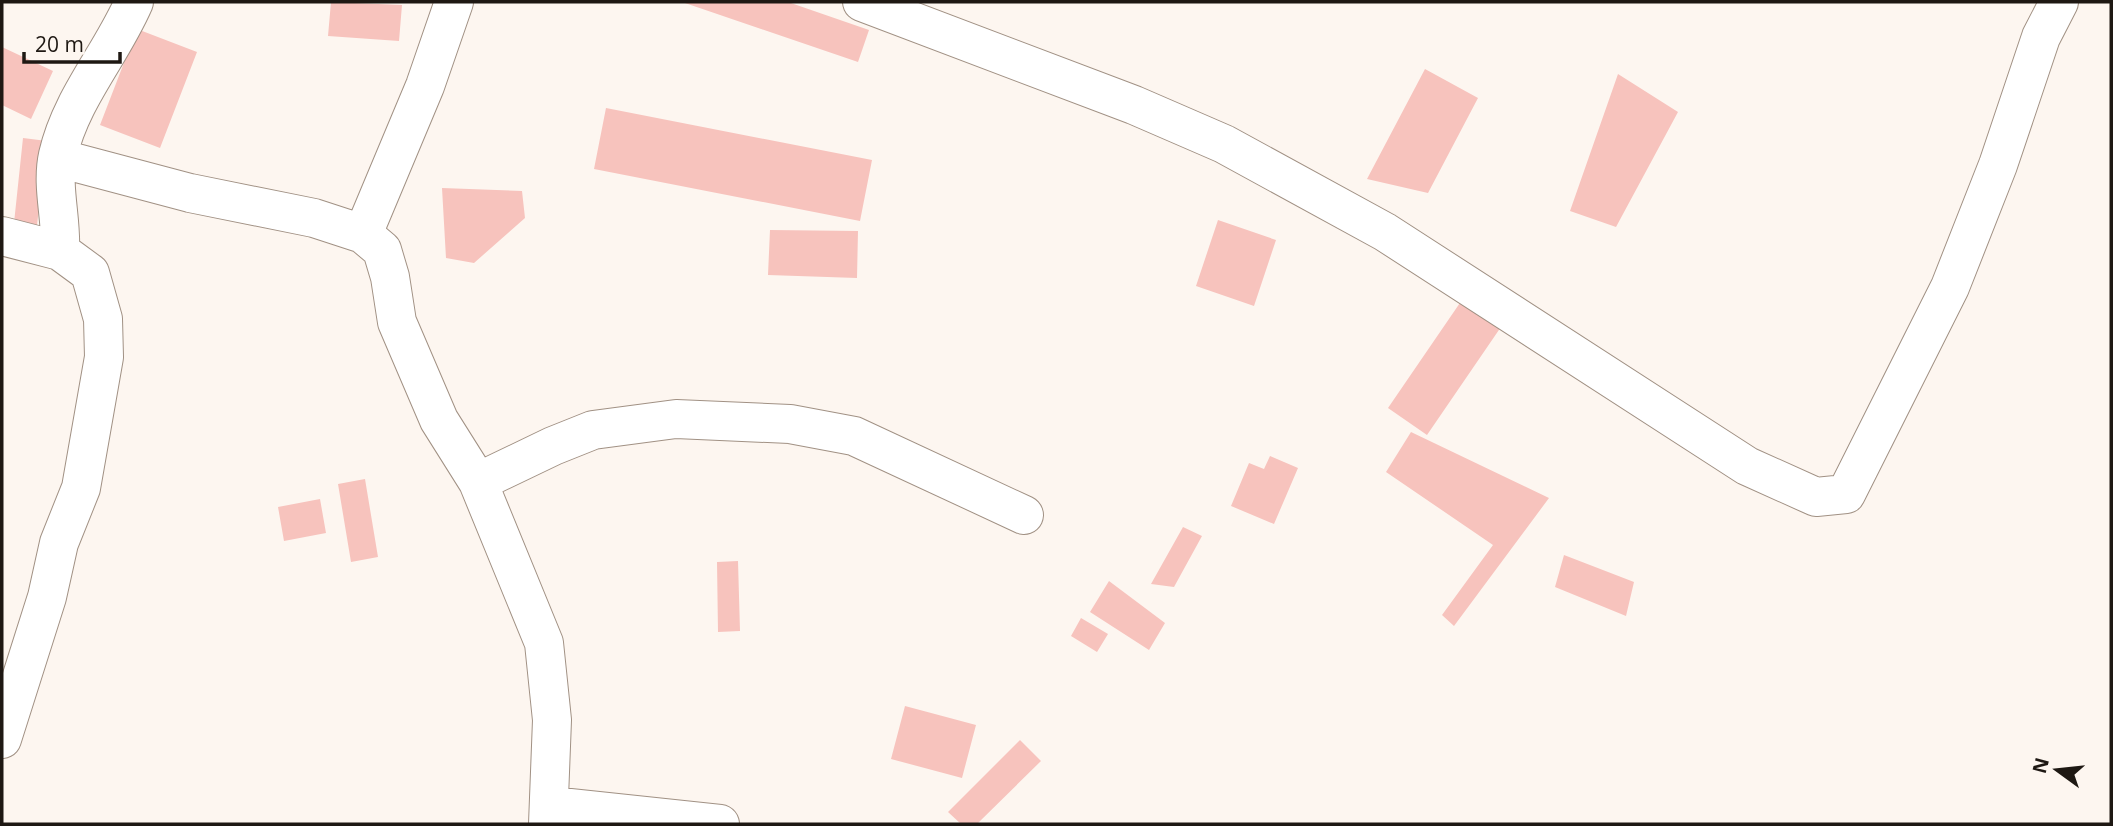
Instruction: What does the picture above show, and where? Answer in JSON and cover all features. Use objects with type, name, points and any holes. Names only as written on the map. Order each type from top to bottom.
[{"type":"street","points":[[60,251],[58,158],[68,122],[134,2]]},
{"type":"street","points":[[363,234],[425,86],[454,2]]},
{"type":"street","points":[[862,2],[1134,105],[1224,144],[1396,239],[1747,466],[1816,497],[1846,494],[1950,287],[1998,165],[2041,37],[2059,2]]},
{"type":"street","points":[[58,158],[190,193],[314,218],[363,234],[382,250],[390,277],[397,322],[439,420],[478,482],[544,643],[552,720],[550,815],[720,824]]},
{"type":"street","points":[[2,236],[60,251],[90,273],[103,319],[104,357],[81,488],[59,543],[47,597],[2,739]]},
{"type":"street","points":[[478,482],[552,446],[593,430],[676,419],[790,424],[854,436],[1024,515]]},
{"type":"building","points":[[331,2],[402,5],[399,41],[328,36]]},
{"type":"building","points":[[682,2],[788,2],[869,30],[858,62]]},
{"type":"building","points":[[137,29],[197,52],[160,148],[100,125]]},
{"type":"building","points":[[2,47],[53,71],[31,119],[2,105]]},
{"type":"building","points":[[1425,69],[1478,98],[1428,193],[1367,179]]},
{"type":"building","points":[[1618,74],[1678,112],[1616,227],[1570,211]]},
{"type":"building","points":[[606,108],[872,160],[860,221],[594,169]]},
{"type":"building","points":[[23,138],[47,141],[37,225],[14,223]]},
{"type":"building","points":[[442,188],[522,191],[525,218],[474,263],[446,258]]},
{"type":"building","points":[[1218,220],[1276,240],[1254,306],[1196,286]]},
{"type":"building","points":[[770,230],[858,231],[857,278],[768,275]]},
{"type":"building","points":[[1464,297],[1503,324],[1427,435],[1388,408]]},
{"type":"building","points":[[1411,432],[1549,498],[1454,626],[1442,615],[1493,545],[1386,472]]},
{"type":"building","points":[[1270,456],[1298,468],[1274,524],[1231,506],[1249,463],[1264,469]]},
{"type":"building","points":[[365,479],[378,557],[351,562],[338,484]]},
{"type":"building","points":[[320,499],[326,533],[284,541],[278,507]]},
{"type":"building","points":[[1183,527],[1202,536],[1174,587],[1151,584]]},
{"type":"building","points":[[1564,555],[1634,582],[1626,616],[1555,587]]},
{"type":"building","points":[[738,561],[740,631],[718,632],[717,562]]},
{"type":"building","points":[[1109,581],[1165,623],[1149,650],[1090,612]]},
{"type":"building","points":[[1081,618],[1108,634],[1097,652],[1071,636]]},
{"type":"building","points":[[905,706],[976,725],[962,778],[891,759]]},
{"type":"building","points":[[1020,740],[1041,761],[977,824],[961,824],[948,812]]}]
